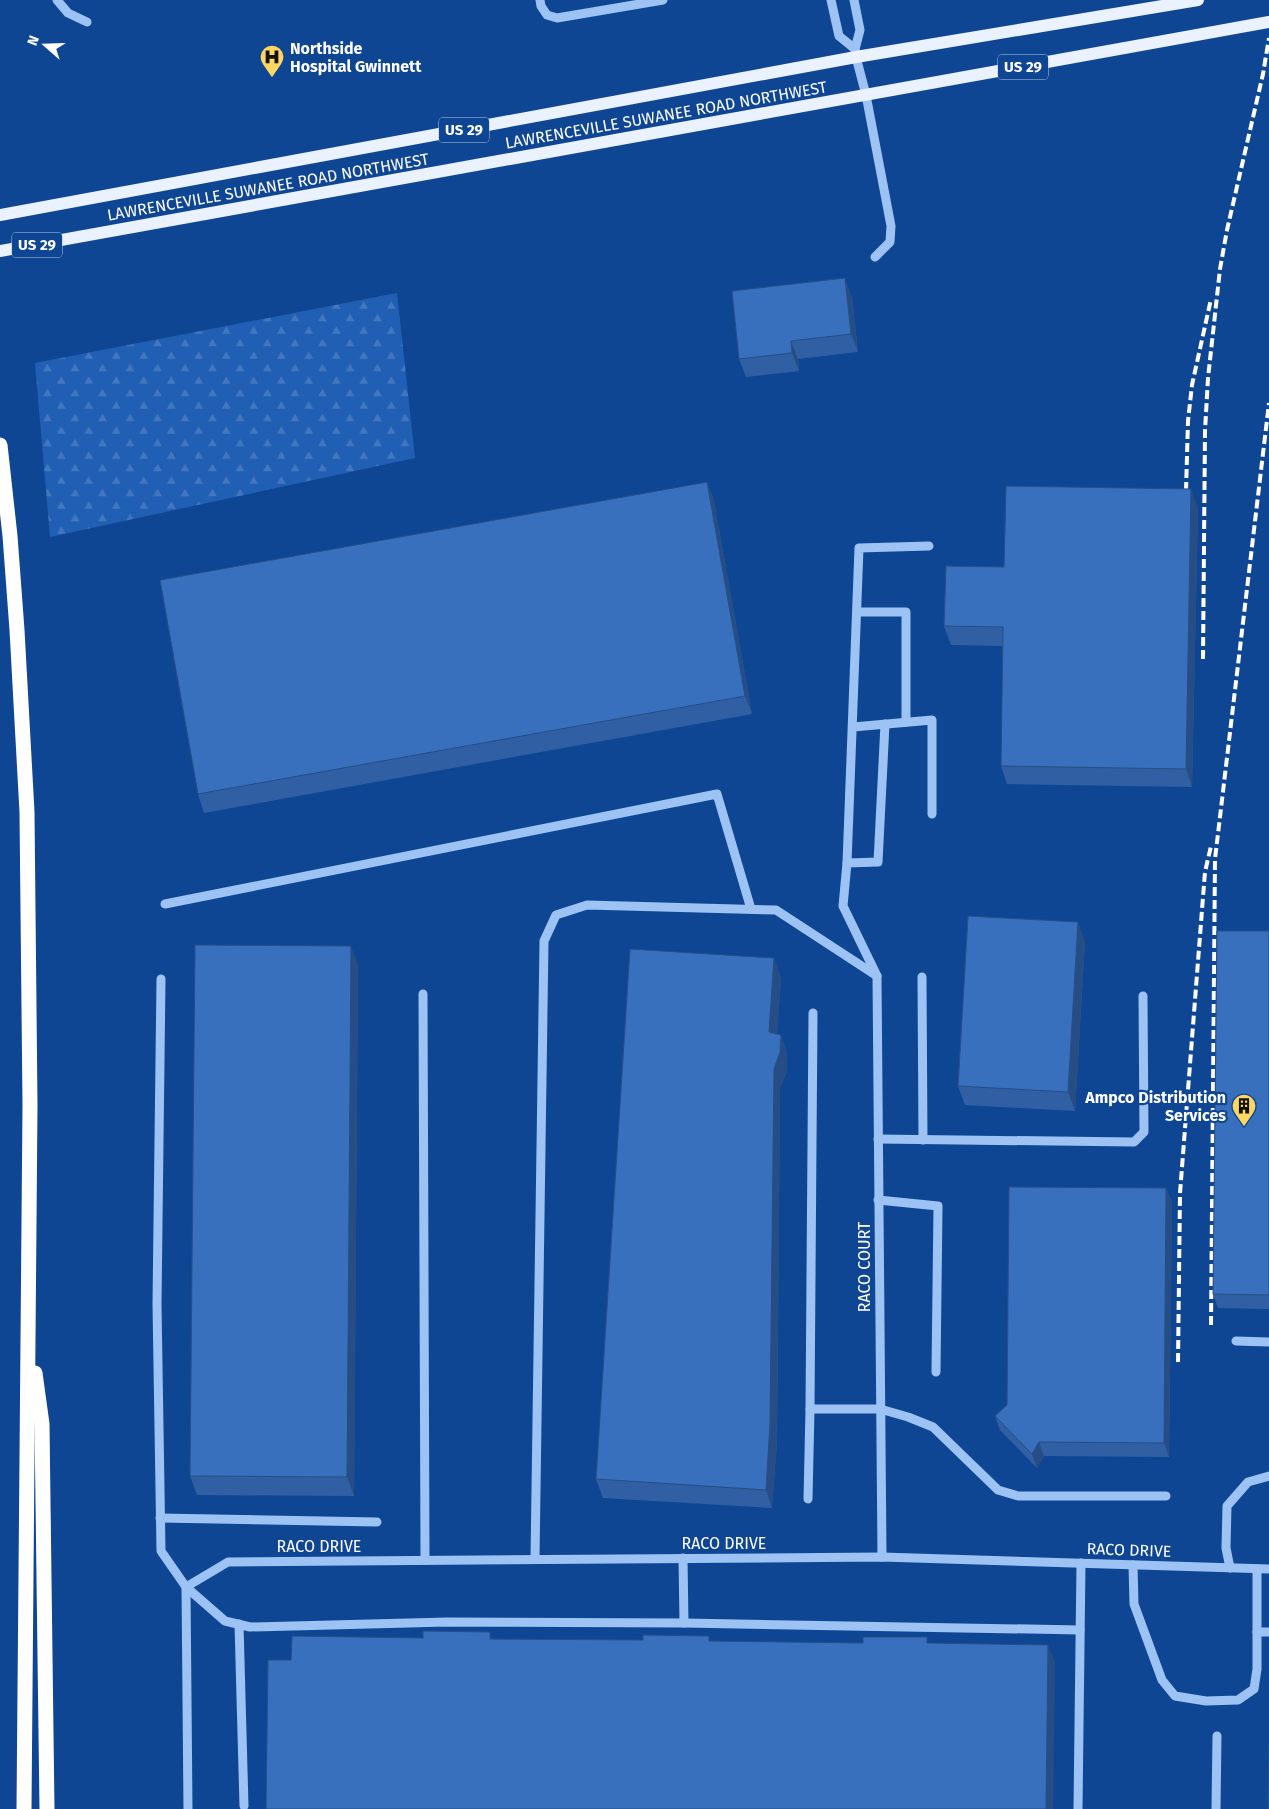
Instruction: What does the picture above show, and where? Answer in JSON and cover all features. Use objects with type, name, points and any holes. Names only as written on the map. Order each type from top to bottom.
[{"type":"highway","points":[[0,445],[10,536],[17,630],[27,812],[30,1105],[24,1809]]},
{"type":"highway","points":[[28,1338],[42,1424],[47,1809]]},
{"type":"main road","name":"US 29","points":[[856,53],[1198,0]]},
{"type":"main road","name":"US 29","points":[[866,95],[1269,22]]},
{"type":"main road","name":"LAWRENCEVILLE SUWANEE ROAD NORTHWEST","points":[[0,215],[856,53]]},
{"type":"main road","name":"LAWRENCEVILLE SUWANEE ROAD NORTHWEST","points":[[0,251],[866,95]]},
{"type":"street","points":[[57,0],[68,13],[88,22]]},
{"type":"street","points":[[540,0],[547,15],[557,18],[663,0]]},
{"type":"street","points":[[831,0],[839,36],[856,53]]},
{"type":"street","points":[[854,0],[860,30],[856,53],[891,226],[890,242],[875,258]]},
{"type":"street","points":[[877,976],[843,906],[847,863],[859,548],[928,546]]},
{"type":"street","points":[[857,612],[906,612],[906,722]]},
{"type":"street","points":[[853,727],[932,720],[932,814]]},
{"type":"street","points":[[847,863],[878,862],[885,724]]},
{"type":"street","points":[[166,904],[717,794],[750,909]]},
{"type":"street","points":[[535,1559],[544,941],[556,915],[586,905],[776,910],[877,976]]},
{"type":"street","name":"RACO COURT","points":[[877,976],[882,1557]]},
{"type":"street","points":[[922,977],[923,1140]]},
{"type":"street","points":[[161,978],[157,1304],[161,1551],[186,1587],[225,1621],[250,1627],[447,1622],[684,1623],[1080,1630]]},
{"type":"street","points":[[423,994],[426,1560]]},
{"type":"street","points":[[878,1139],[1134,1142],[1144,1132],[1143,996]]},
{"type":"street","points":[[808,1499],[813,1013]]},
{"type":"street","points":[[878,1200],[938,1206],[936,1372]]},
{"type":"street","points":[[1236,1341],[1269,1342]]},
{"type":"street","points":[[810,1410],[880,1409],[933,1427],[998,1490],[1018,1496],[1166,1496]]},
{"type":"street","points":[[1230,1568],[1226,1548],[1227,1506],[1248,1482],[1269,1476]]},
{"type":"street","points":[[160,1518],[377,1522]]},
{"type":"street","name":"RACO DRIVE","points":[[186,1587],[228,1562],[882,1557],[1269,1569]]},
{"type":"street","points":[[683,1558],[684,1623]]},
{"type":"street","points":[[1078,1809],[1081,1563]]},
{"type":"street","points":[[1133,1565],[1134,1604],[1162,1680],[1175,1696],[1206,1701],[1238,1700],[1254,1689],[1257,1669],[1257,1569]]},
{"type":"street","points":[[186,1587],[188,1809]]},
{"type":"street","points":[[240,1624],[244,1806]]},
{"type":"street","points":[[1257,1632],[1269,1632]]},
{"type":"street","points":[[1216,1809],[1217,1736]]},
{"type":"green space","points":[[397,293],[415,458],[50,537],[35,363]]},
{"type":"building","points":[[845,278],[851,334],[791,341],[792,353],[739,359],[732,291]]},
{"type":"building","points":[[707,482],[745,696],[198,794],[160,580]]},
{"type":"building","points":[[1006,486],[1191,489],[1186,769],[1001,766],[1003,627],[944,626],[946,566],[1004,567]]},
{"type":"building","points":[[968,916],[1078,922],[1068,1092],[958,1086]]},
{"type":"building","name":"Ampco Distribution Services","points":[[1217,931],[1269,931],[1269,1295],[1213,1294]]},
{"type":"building","points":[[195,945],[351,946],[347,1477],[190,1476]]},
{"type":"building","points":[[630,949],[774,958],[769,1032],[781,1035],[780,1052],[774,1069],[770,1423],[766,1490],[596,1479]]},
{"type":"building","points":[[1009,1187],[1166,1188],[1164,1443],[1039,1442],[1032,1454],[995,1416],[1007,1405]]},
{"type":"building","points":[[423,1631],[490,1632],[490,1639],[643,1640],[643,1635],[709,1636],[709,1641],[863,1643],[863,1637],[927,1637],[927,1643],[1048,1645],[1046,1809],[266,1809],[268,1660],[291,1660],[292,1636],[423,1638]]},
{"type":"building","points":[[1269,1744],[1269,1809],[1268,1809]]},
{"type":"railway","points":[[1203,659],[1205,431],[1208,378],[1220,269],[1227,230],[1263,74],[1269,38]]},
{"type":"railway","points":[[1186,491],[1188,421],[1192,385],[1211,299]]},
{"type":"railway","points":[[1211,1325],[1215,859],[1269,403]]},
{"type":"railway","points":[[1178,1362],[1180,1193],[1205,872],[1211,846]]},
{"type":"place","name":"Northside Hospital Gwinnett","points":[[272,78]]},
{"type":"place","name":"Ampco Distribution Services","points":[[1244,1127]]}]
